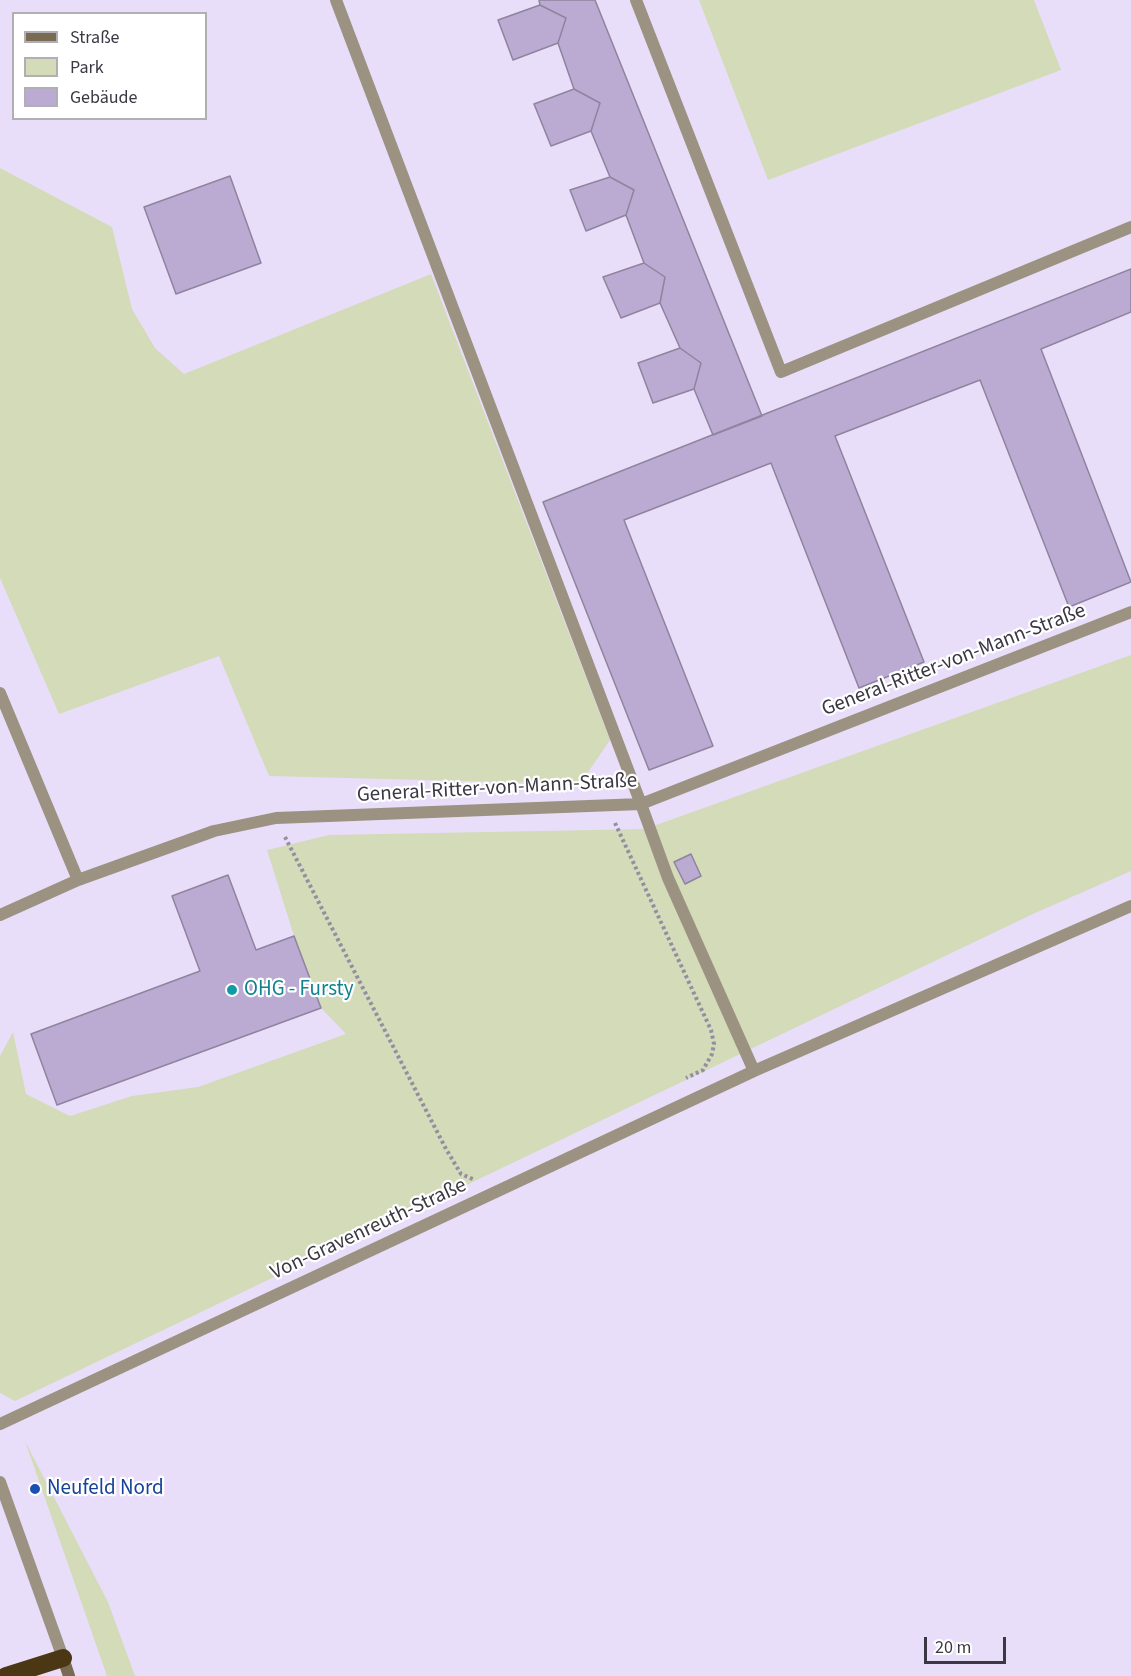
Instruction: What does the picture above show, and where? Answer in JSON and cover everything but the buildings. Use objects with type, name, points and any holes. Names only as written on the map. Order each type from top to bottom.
[{"type":"highway","points":[[6,1676],[63,1658]]},
{"type":"street","points":[[336,0],[668,878],[754,1071]]},
{"type":"street","points":[[636,0],[781,372],[1131,227]]},
{"type":"street","name":"General-Ritter-von-Mann-Straße","points":[[0,915],[78,880],[214,831],[276,818],[641,804],[1131,612]]},
{"type":"street","points":[[0,693],[78,880]]},
{"type":"street","name":"Von-Gravenreuth-Straße","points":[[0,1424],[754,1071],[1131,906]]},
{"type":"street","points":[[0,1482],[69,1676]]},
{"type":"path","points":[[615,805],[614,821],[711,1030],[714,1044],[703,1070],[682,1080]]},
{"type":"path","points":[[276,818],[460,1174],[477,1181],[486,1177]]},
{"type":"green space","points":[[699,0],[1034,0],[1061,70],[768,180]]},
{"type":"green space","points":[[0,168],[112,227],[132,309],[155,348],[184,374],[431,274],[610,740],[580,784],[269,776],[219,656],[59,714],[0,578]]},
{"type":"green space","points":[[1131,655],[1131,871],[1035,913],[15,1401],[0,1393],[0,1056],[13,1032],[26,1094],[70,1116],[132,1096],[198,1087],[346,1034],[321,1008],[294,936],[267,850],[329,835],[645,829]]},
{"type":"green space","points":[[25,1441],[108,1602],[135,1676],[107,1676]]},
{"type":"place","name":"OHG - Fursty","points":[[232,990]]},
{"type":"place","name":"Neufeld Nord","points":[[35,1489]]}]
